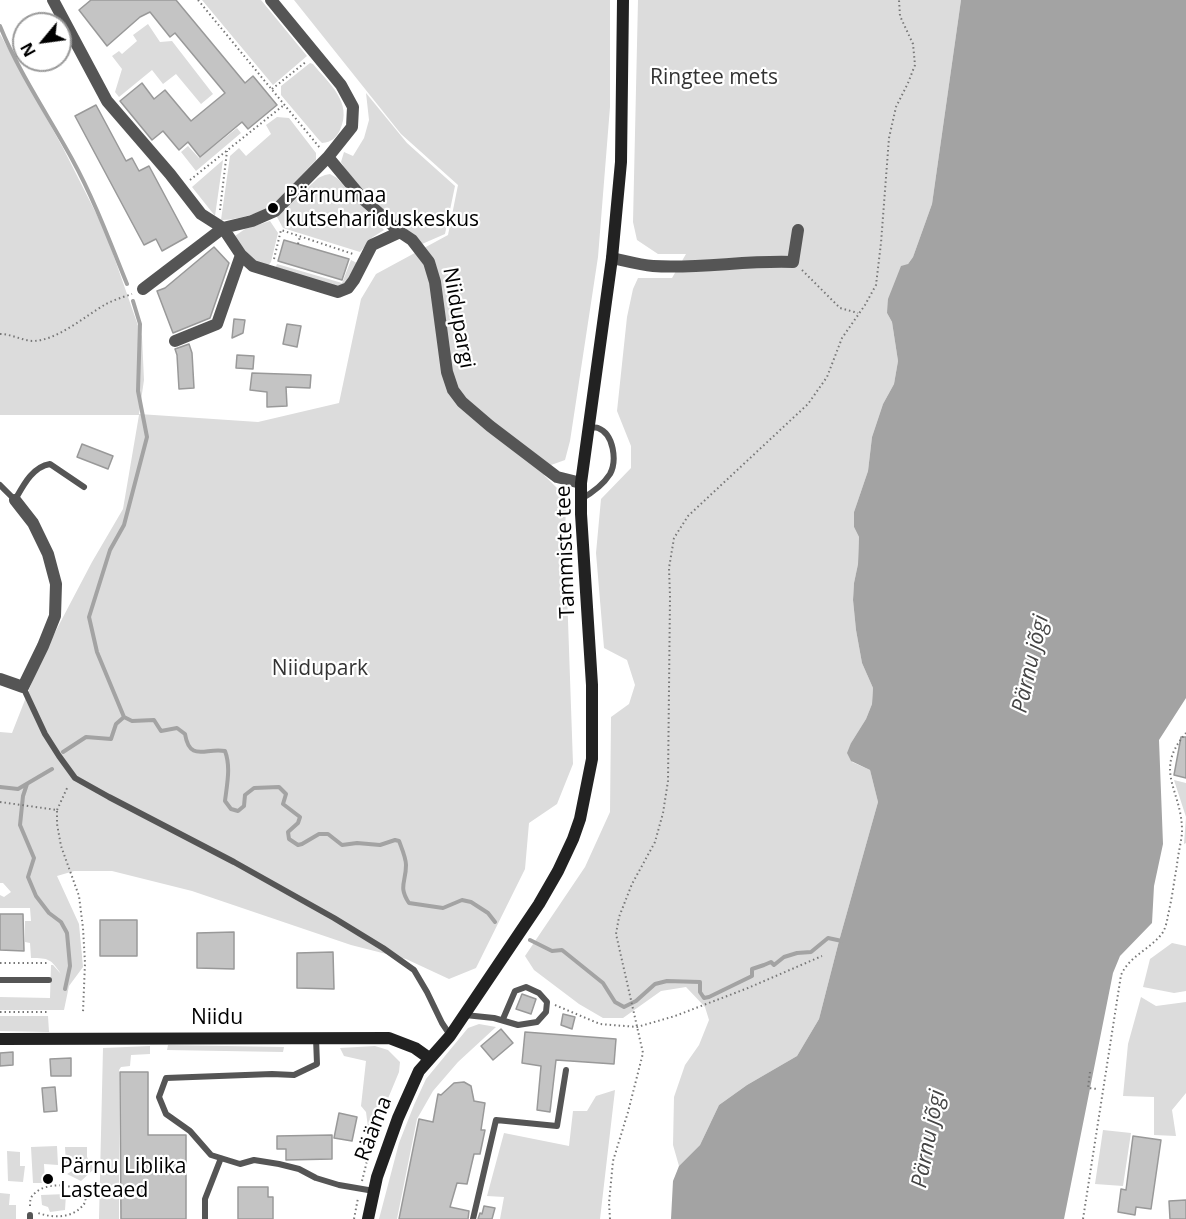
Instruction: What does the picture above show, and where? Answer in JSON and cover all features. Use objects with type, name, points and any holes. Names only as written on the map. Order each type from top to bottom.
[{"type":"main road","name":"Tammiste tee","points":[[429,1058],[450,1036],[465,1015],[539,904],[558,871],[580,819],[592,759],[592,685],[581,483],[612,258],[621,162],[623,0]]},
{"type":"main road","name":"Niidu","points":[[0,1039],[389,1038],[415,1048],[429,1058]]},
{"type":"main road","name":"Rääma","points":[[368,1219],[377,1177],[398,1118],[419,1071],[429,1058]]},
{"type":"street","points":[[53,0],[107,102],[201,213],[220,226],[241,255],[253,266],[338,292],[348,288],[354,280],[372,245],[400,232]]},
{"type":"street","points":[[143,289],[220,226],[252,221],[275,211],[328,157],[352,127],[353,107],[341,85],[271,0]]},
{"type":"street","name":"Niidupargi","points":[[328,157],[363,199],[412,240],[429,262],[435,282],[447,372],[453,390],[462,402],[474,414],[557,477],[581,483]]},
{"type":"street","points":[[612,258],[651,266],[693,267],[752,262],[793,262],[798,230]]},
{"type":"street","points":[[175,341],[218,324],[241,255]]},
{"type":"street","points":[[0,679],[23,687],[55,616],[56,584],[48,554],[33,523],[15,500]]},
{"type":"lane","points":[[581,500],[596,490],[610,473],[614,452],[607,435],[597,428],[588,428]]},
{"type":"lane","points":[[0,485],[15,500],[33,472],[46,464],[53,465],[84,487]]},
{"type":"lane","points":[[23,687],[45,734],[75,778],[234,862],[383,948],[414,970],[450,1036]]},
{"type":"lane","points":[[0,980],[49,980]]},
{"type":"lane","points":[[465,1015],[503,1020],[518,1025],[537,1022],[546,1012],[547,1002],[539,993],[526,987],[515,991],[503,1020]]},
{"type":"lane","points":[[316,1038],[317,1064],[294,1075],[166,1078],[159,1097],[166,1114],[190,1131],[211,1155],[240,1164],[254,1160],[279,1164],[299,1169],[316,1178],[339,1185],[374,1191]]},
{"type":"lane","points":[[473,1219],[496,1120],[557,1126],[566,1070]]},
{"type":"lane","points":[[205,1219],[205,1199],[220,1158]]},
{"type":"path","points":[[198,0],[328,157]]},
{"type":"path","points":[[610,1219],[609,1203],[614,1161],[643,1053],[616,934],[619,917],[632,884],[655,842],[668,781],[669,568],[674,538],[688,516],[807,404],[827,377],[842,338],[876,285],[889,138],[896,106],[915,65],[913,44],[900,16],[899,0]]},
{"type":"path","points":[[272,89],[315,54]]},
{"type":"path","points":[[181,188],[285,105]]},
{"type":"path","points":[[220,226],[227,151]]},
{"type":"path","points":[[271,270],[282,230],[366,258]]},
{"type":"path","points":[[298,244],[300,236]]},
{"type":"path","points":[[331,254],[333,247]]},
{"type":"path","points":[[793,262],[840,308],[858,313]]},
{"type":"path","points":[[0,334],[31,341],[46,338],[59,333],[107,304],[143,289]]},
{"type":"path","points":[[1083,1219],[1121,975],[1130,962],[1161,936],[1168,916],[1182,833],[1180,813],[1171,780],[1170,759],[1176,744],[1186,733]]},
{"type":"path","points":[[75,778],[57,810],[57,824],[61,846],[79,896],[84,928],[83,1012]]},
{"type":"path","points":[[0,802],[57,810]]},
{"type":"path","points":[[547,1002],[600,1024],[637,1027],[686,1012],[822,956]]},
{"type":"path","points":[[0,963],[48,963]]},
{"type":"path","points":[[0,1012],[47,1012]]},
{"type":"path","points":[[1090,1072],[1088,1088],[1098,1089]]},
{"type":"path","points":[[56,1186],[72,1187],[80,1191],[86,1201],[82,1208],[67,1217],[44,1216],[35,1212],[30,1206],[30,1198],[36,1191],[56,1186]]},
{"type":"green space","points":[[202,0],[261,0],[307,56],[273,85]]},
{"type":"green space","name":"Niidupark","points":[[294,0],[610,0],[610,107],[598,257],[570,441],[565,460],[551,465],[544,475],[557,488],[566,504],[565,535],[573,764],[557,804],[529,823],[525,869],[476,968],[449,979],[406,959],[351,945],[192,891],[112,871],[74,871],[57,876],[79,924],[83,967],[69,986],[64,1010],[0,1010],[0,997],[50,998],[51,965],[61,974],[49,960],[31,958],[30,943],[25,942],[25,921],[31,921],[30,908],[0,908],[0,895],[4,897],[11,892],[3,883],[0,883],[0,732],[12,733],[41,659],[123,509],[139,415],[0,415],[0,34],[12,56],[12,72],[21,72],[105,231],[142,337],[144,380],[139,414],[258,422],[339,403],[361,299],[376,274],[448,235],[458,185],[401,134]]},
{"type":"green space","name":"Ringtee mets","points":[[638,0],[961,0],[932,204],[913,257],[887,313],[892,322],[898,361],[894,384],[883,404],[872,437],[868,471],[854,512],[854,527],[859,537],[853,600],[856,630],[862,663],[873,688],[872,704],[866,719],[851,743],[852,762],[870,770],[878,802],[819,1019],[797,1056],[747,1085],[719,1105],[700,1145],[679,1166],[673,1145],[674,1097],[685,1065],[699,1045],[709,1020],[705,1007],[686,987],[661,991],[623,1018],[603,1018],[579,1004],[534,970],[525,956],[585,867],[610,812],[611,717],[629,704],[635,685],[627,660],[604,648],[596,553],[601,499],[631,468],[631,446],[617,411],[627,317],[633,289],[638,278],[672,278],[686,254],[658,254],[637,240],[633,222]]},
{"type":"green space","points":[[148,24],[160,42],[172,41],[213,94],[201,104],[176,74],[163,84],[152,70],[119,97],[115,92],[122,69],[112,56],[119,51],[122,54],[137,41],[133,35]]},
{"type":"green space","points":[[310,63],[332,86],[344,111],[338,133],[333,139],[322,143],[281,95],[281,86]]},
{"type":"green space","points":[[366,93],[407,143],[455,186],[445,234],[422,244],[358,185],[341,162],[344,152],[353,156],[364,138],[369,120]]},
{"type":"green space","points":[[277,117],[289,118],[316,153],[316,160],[272,205],[247,216],[221,220],[230,156],[239,148],[246,156],[271,134],[266,125]]},
{"type":"green space","points":[[237,128],[241,133],[196,171],[181,152],[188,146],[199,158]]},
{"type":"green space","points":[[223,160],[215,216],[192,187]]},
{"type":"green space","points":[[330,174],[337,178],[384,230],[373,237],[360,252],[283,228],[277,217],[318,178]]},
{"type":"green space","points":[[270,221],[278,233],[271,262],[267,267],[252,261],[236,241],[235,236],[245,229]]},
{"type":"green space","points":[[351,260],[357,263],[346,284],[337,288],[275,269],[277,264],[342,283]]},
{"type":"green space","points":[[1174,780],[1186,783],[1186,817]]},
{"type":"green space","points":[[1186,817],[1186,843],[1184,844]]},
{"type":"green space","points":[[1172,943],[1186,946],[1186,991],[1174,993],[1143,987],[1150,959]]},
{"type":"green space","points":[[1141,997],[1156,1006],[1186,1002],[1186,1093],[1172,1110],[1176,1136],[1154,1135],[1154,1097],[1123,1096],[1128,1044]]},
{"type":"green space","points":[[0,1016],[48,1016],[49,1032],[0,1031]]},
{"type":"green space","points":[[479,1024],[496,1027],[458,1062],[433,1091],[417,1119],[397,1219],[379,1219],[399,1143],[426,1079],[468,1028]]},
{"type":"green space","points":[[168,1045],[284,1047],[283,1052],[167,1050]]},
{"type":"green space","points":[[150,1046],[150,1054],[131,1055],[130,1066],[121,1067],[119,1070],[119,1219],[99,1219],[103,1048]]},
{"type":"green space","points":[[375,1046],[388,1050],[400,1062],[399,1072],[372,1137],[369,1135],[366,1112],[361,1106],[366,1061],[344,1056],[340,1048]]},
{"type":"green space","points":[[615,1090],[600,1219],[500,1219],[504,1197],[487,1196],[504,1133],[569,1146],[573,1111],[587,1111],[596,1096]]},
{"type":"green space","points":[[1103,1130],[1131,1133],[1123,1186],[1095,1184]]},
{"type":"green space","points":[[57,1146],[58,1165],[44,1164],[45,1183],[33,1183],[31,1147]]},
{"type":"green space","points":[[65,1147],[87,1147],[87,1157],[94,1169],[81,1181],[67,1174],[79,1167],[77,1163],[66,1165]]},
{"type":"green space","points":[[7,1151],[20,1152],[20,1166],[25,1166],[23,1182],[8,1181]]},
{"type":"green space","points":[[0,1193],[10,1194],[9,1205],[16,1205],[16,1219],[0,1219]]},
{"type":"green space","points":[[66,1194],[65,1210],[50,1212],[48,1207],[42,1205],[41,1195]]},
{"type":"water","name":"Pärnu jõgi","points":[[961,0],[1186,0],[1186,698],[1159,740],[1163,844],[1154,886],[1152,923],[1120,956],[1113,973],[1064,1219],[671,1219],[673,1181],[679,1166],[700,1145],[719,1105],[747,1085],[797,1056],[819,1019],[878,802],[870,770],[851,761],[847,753],[872,704],[873,688],[862,663],[856,630],[853,600],[859,537],[854,527],[854,512],[868,471],[872,437],[883,404],[894,384],[898,361],[892,322],[887,313],[888,299],[901,266],[908,264],[913,257],[932,204]]},
{"type":"building","points":[[91,0],[176,0],[245,83],[253,76],[277,105],[248,129],[242,122],[200,157],[188,142],[179,150],[163,131],[152,140],[120,101],[142,83],[154,99],[165,90],[191,121],[225,93],[175,33],[170,37],[150,12],[140,17],[107,46],[79,10]]},
{"type":"building","points":[[96,105],[126,161],[132,158],[139,171],[149,166],[187,237],[162,251],[156,239],[144,245],[75,116]]},
{"type":"building","points":[[284,240],[349,259],[342,280],[278,261]]},
{"type":"building","points":[[214,247],[229,263],[210,318],[173,333],[157,291],[165,288]]},
{"type":"building","points":[[234,319],[245,320],[243,333],[232,338]]},
{"type":"building","points":[[287,324],[301,326],[297,347],[283,344]]},
{"type":"building","points":[[189,344],[192,353],[194,388],[179,389],[175,349]]},
{"type":"building","points":[[237,355],[254,356],[253,369],[236,368]]},
{"type":"building","points":[[252,373],[311,375],[310,388],[286,387],[287,406],[267,407],[267,392],[250,390]]},
{"type":"building","points":[[82,444],[113,456],[108,469],[77,457]]},
{"type":"building","points":[[1181,737],[1186,737],[1186,778],[1174,775]]},
{"type":"building","points":[[0,914],[23,914],[24,951],[0,950]]},
{"type":"building","points":[[100,920],[137,920],[137,956],[100,956]]},
{"type":"building","points":[[234,932],[234,969],[197,968],[197,933]]},
{"type":"building","points":[[333,952],[334,989],[297,988],[297,953]]},
{"type":"building","points":[[522,994],[536,999],[531,1014],[516,1009]]},
{"type":"building","points":[[563,1014],[575,1017],[572,1029],[561,1025]]},
{"type":"building","points":[[501,1029],[513,1043],[493,1060],[481,1046]]},
{"type":"building","points":[[525,1032],[616,1039],[614,1064],[556,1060],[550,1112],[537,1110],[541,1066],[522,1063]]},
{"type":"building","points":[[13,1052],[13,1065],[0,1066],[0,1053]]},
{"type":"building","points":[[71,1058],[71,1076],[51,1076],[50,1059]]},
{"type":"building","points":[[120,1072],[148,1072],[148,1135],[186,1135],[186,1219],[121,1219]]},
{"type":"building","points":[[464,1082],[471,1086],[474,1101],[485,1103],[481,1130],[485,1130],[480,1154],[474,1154],[467,1184],[457,1183],[450,1207],[469,1211],[468,1219],[399,1219],[419,1119],[433,1122],[438,1094],[441,1095],[454,1083]]},
{"type":"building","points":[[55,1087],[57,1111],[44,1112],[42,1088]]},
{"type":"building","points":[[339,1113],[357,1117],[352,1141],[334,1138]]},
{"type":"building","points":[[332,1135],[332,1159],[286,1160],[286,1149],[277,1149],[277,1136]]},
{"type":"building","points":[[1133,1136],[1161,1140],[1151,1209],[1136,1207],[1135,1215],[1118,1212],[1121,1189],[1126,1190]]},
{"type":"building","points":[[238,1187],[268,1187],[268,1197],[273,1197],[273,1219],[238,1219]]},
{"type":"building","points":[[1186,1200],[1186,1219],[1170,1219],[1169,1201]]},
{"type":"building","points":[[484,1206],[495,1208],[492,1219],[478,1219]]},
{"type":"waterway","points":[[0,26],[25,77],[80,174],[127,284]]},
{"type":"waterway","points":[[124,717],[97,652],[89,617],[110,550],[124,525],[147,437],[138,391],[140,324],[133,301]]},
{"type":"waterway","points":[[63,752],[86,737],[111,739],[116,724],[124,717],[132,721],[154,720],[161,731],[177,728],[185,734],[187,743],[195,751],[225,751],[228,769],[225,801],[231,809],[238,811],[244,806],[245,795],[254,788],[279,787],[286,794],[283,804],[300,817],[298,823],[288,832],[289,839],[298,845],[319,834],[328,834],[342,845],[357,843],[380,845],[395,840],[399,841],[406,862],[403,888],[409,903],[443,908],[462,900],[471,902],[488,913],[495,922]]},
{"type":"waterway","points":[[0,787],[18,789],[52,769]]},
{"type":"waterway","points":[[27,784],[23,796],[20,825],[34,858],[28,877],[36,896],[49,913],[61,922],[67,933],[70,966],[65,989]]},
{"type":"waterway","points":[[530,940],[552,951],[562,950],[603,983],[615,1002],[624,1007],[636,1001],[655,984],[667,981],[700,982],[700,992],[704,998],[709,997],[752,976],[752,969],[771,962],[774,965],[784,957],[797,953],[811,952],[828,938],[842,941]]},
{"type":"place","name":"Pärnumaa kutsehariduskeskus","points":[[273,208]]},
{"type":"place","name":"Pärnu Liblika Lasteaed","points":[[48,1179]]}]
